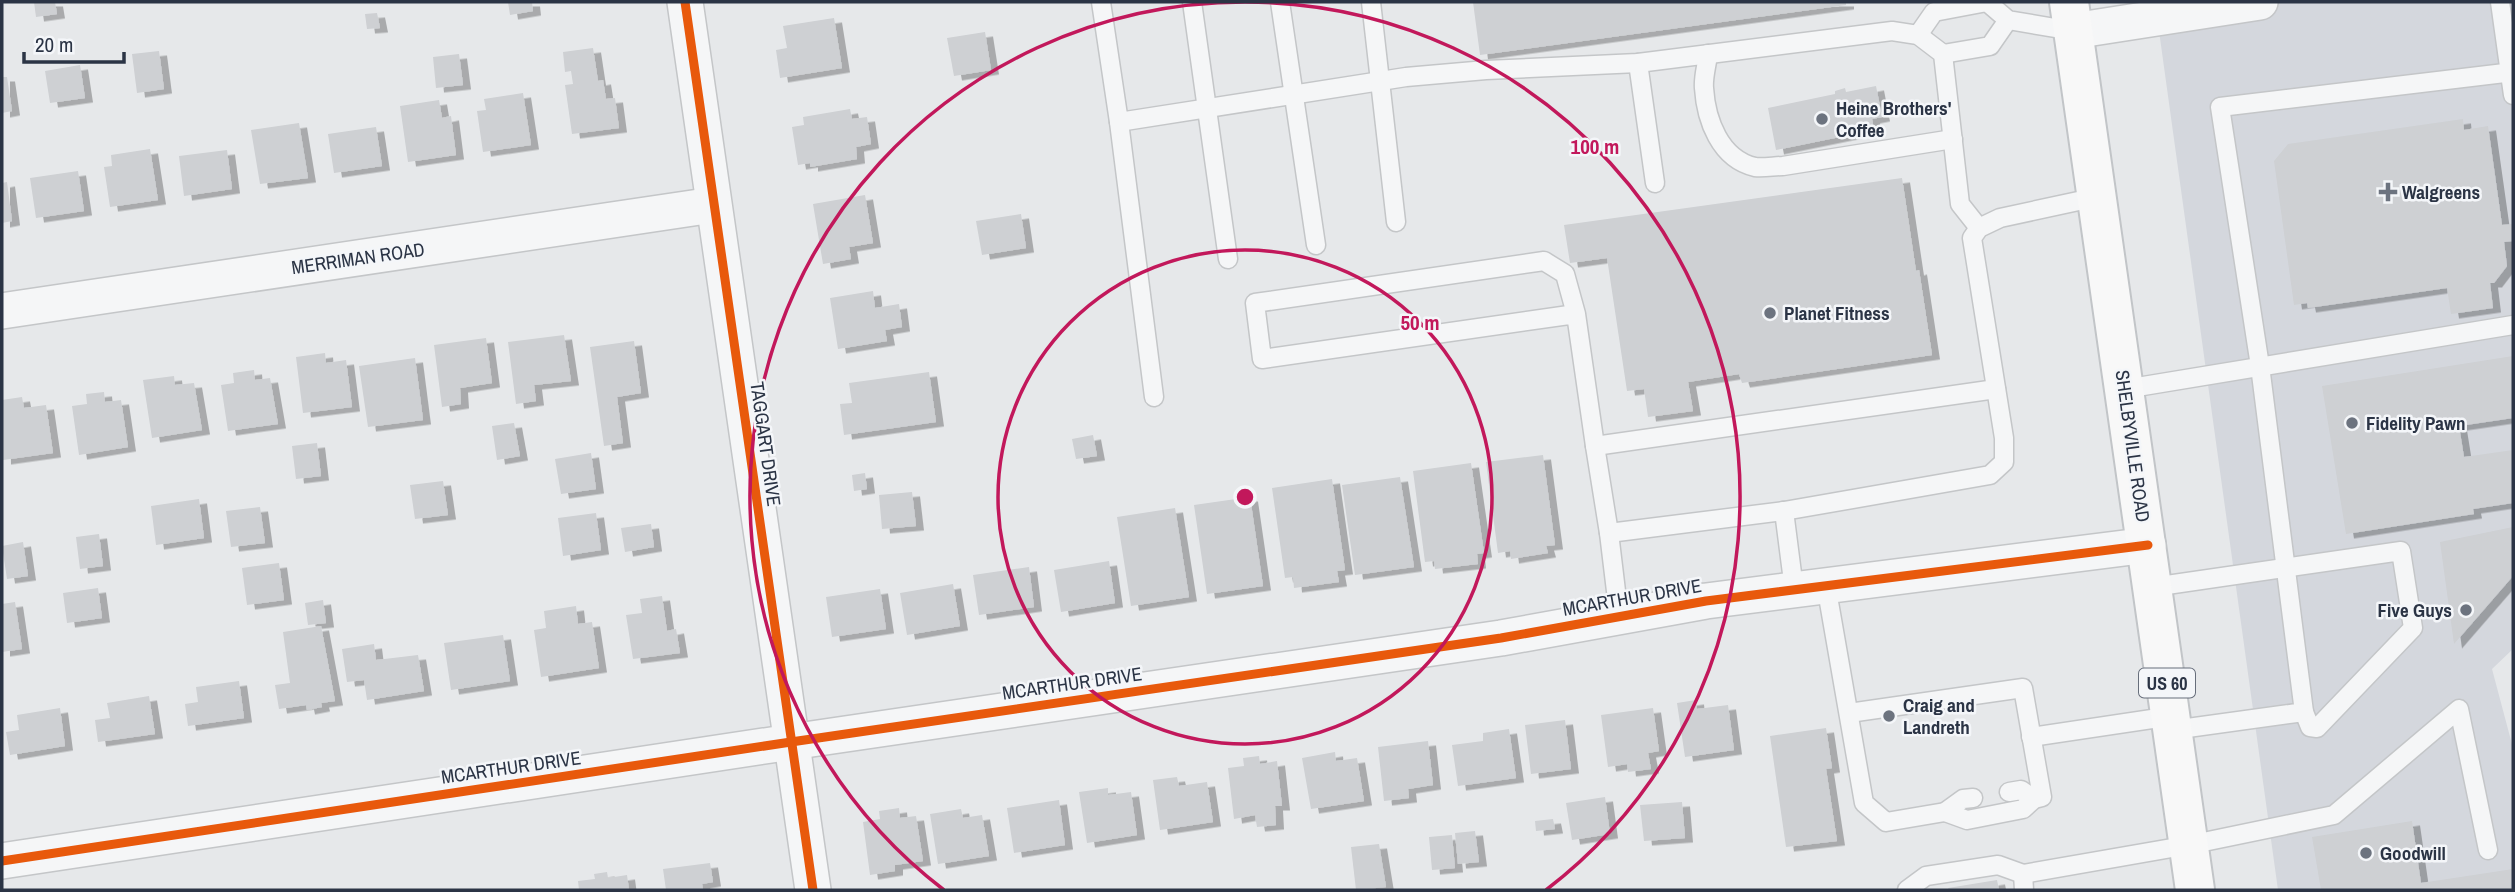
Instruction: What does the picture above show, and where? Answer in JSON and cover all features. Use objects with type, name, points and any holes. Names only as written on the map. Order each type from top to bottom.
[{"type":"main road","name":"SHELBYVILLE ROAD","points":[[2071,16],[2195,890]]},
{"type":"street","name":"TAGGART DRIVE","points":[[685,2],[813,890]]},
{"type":"street","points":[[2071,16],[2259,2]]},
{"type":"street","name":"MERRIMAN ROAD","points":[[2,311],[713,205]]},
{"type":"street","name":"MCARTHUR DRIVE","points":[[2,861],[1501,638],[1706,601],[2147,545]]},
{"type":"lane","points":[[1101,2],[1154,397]]},
{"type":"lane","points":[[1192,2],[1228,259]]},
{"type":"lane","points":[[1280,2],[1316,245]]},
{"type":"lane","points":[[1371,2],[1395,222]]},
{"type":"lane","points":[[1918,34],[1934,12],[1987,2],[2008,20],[2071,16]]},
{"type":"lane","points":[[2500,2],[2512,72],[2513,95]]},
{"type":"lane","points":[[1943,54],[1990,46],[2008,20]]},
{"type":"lane","points":[[1119,122],[1381,81],[1486,69],[1638,63],[1892,31],[1918,34],[1943,54],[1960,204],[1979,228]]},
{"type":"lane","points":[[1708,54],[1704,87],[1718,141],[1730,154],[1755,167],[1783,166],[1953,139]]},
{"type":"lane","points":[[1638,63],[1655,183]]},
{"type":"lane","points":[[2153,587],[2286,568],[2401,551],[2413,628],[2316,728],[2310,727],[2304,712],[2286,568],[2260,366],[2220,107],[2512,72]]},
{"type":"lane","points":[[1609,533],[1784,511],[1990,475],[2004,462],[2004,438],[1972,238],[1979,228],[2000,218],[2097,197]]},
{"type":"lane","points":[[1576,314],[1262,359],[1255,303],[1544,261],[1565,274],[1576,314],[1619,616]]},
{"type":"lane","points":[[2125,388],[2513,325]]},
{"type":"lane","points":[[1595,446],[1996,389]]},
{"type":"lane","points":[[1784,511],[1849,713],[1864,803],[1886,822],[1945,812],[1963,799],[1973,798]]},
{"type":"lane","points":[[1849,713],[2023,688],[2042,797],[2034,799],[2023,809],[1967,820],[1945,812]]},
{"type":"lane","points":[[1907,890],[1926,876],[1998,865],[2024,882],[2334,815],[2459,709],[2488,850]]},
{"type":"lane","points":[[2031,737],[2304,712]]},
{"type":"lane","points":[[2009,792],[2021,790],[2034,799]]},
{"type":"shaded area","points":[[2155,2],[2513,2],[2513,649],[2492,669],[2513,748],[2513,890],[2278,890]]},
{"type":"building","points":[[34,2],[55,2],[57,14],[36,17]]},
{"type":"building","points":[[508,2],[532,2],[533,11],[510,15]]},
{"type":"building","points":[[1473,2],[1846,2],[1846,5],[1480,55]]},
{"type":"building","points":[[377,13],[380,28],[367,29],[365,14]]},
{"type":"building","points":[[834,18],[842,68],[780,78],[776,50],[787,48],[783,26]]},
{"type":"building","points":[[985,32],[991,70],[954,76],[947,38]]},
{"type":"building","points":[[593,48],[598,81],[603,80],[606,99],[615,98],[619,128],[572,134],[565,85],[573,84],[571,71],[565,72],[563,52]]},
{"type":"building","points":[[159,51],[164,89],[137,93],[132,54]]},
{"type":"building","points":[[459,54],[463,85],[436,88],[433,57]]},
{"type":"building","points":[[80,65],[85,98],[50,103],[45,71]]},
{"type":"building","points":[[2,77],[7,77],[12,111],[2,113]]},
{"type":"building","name":"Heine Brothers' Coffee","points":[[1876,86],[1882,117],[1872,119],[1874,130],[1776,150],[1768,108],[1835,94],[1835,91],[1845,88],[1846,92]]},
{"type":"building","points":[[523,93],[531,145],[483,152],[477,111],[486,110],[484,99]]},
{"type":"building","points":[[439,100],[442,118],[451,116],[456,155],[408,162],[400,106]]},
{"type":"building","points":[[850,109],[852,119],[867,117],[871,144],[856,147],[857,159],[810,167],[810,163],[798,165],[792,127],[804,125],[803,117]]},
{"type":"building","name":"Walgreens","points":[[2463,119],[2464,130],[2488,126],[2502,225],[2513,224],[2513,241],[2504,242],[2507,266],[2494,283],[2490,283],[2493,308],[2451,314],[2447,288],[2308,308],[2307,303],[2294,305],[2274,161],[2288,144]]},
{"type":"building","points":[[299,123],[308,178],[260,184],[251,130]]},
{"type":"building","points":[[376,127],[382,166],[334,173],[328,134]]},
{"type":"building","points":[[150,149],[158,200],[110,207],[104,167],[112,166],[111,155]]},
{"type":"building","points":[[227,150],[232,189],[184,196],[179,156]]},
{"type":"building","points":[[78,171],[84,211],[36,218],[30,178]]},
{"type":"building","name":"Planet Fitness","points":[[1902,178],[1932,355],[1742,383],[1739,374],[1688,382],[1693,411],[1648,417],[1644,389],[1627,391],[1607,258],[1570,263],[1564,225]]},
{"type":"building","points":[[7,182],[12,221],[2,223],[2,183]]},
{"type":"building","points":[[865,195],[873,243],[849,247],[851,259],[823,264],[813,204]]},
{"type":"building","points":[[1021,214],[1026,248],[982,255],[976,221]]},
{"type":"building","points":[[873,291],[875,308],[899,304],[902,327],[885,330],[887,341],[838,349],[830,298]]},
{"type":"building","points":[[564,335],[571,381],[534,385],[536,401],[516,404],[508,342]]},
{"type":"building","points":[[486,338],[492,383],[460,388],[461,404],[442,407],[434,345]]},
{"type":"building","points":[[634,341],[641,393],[617,397],[623,443],[604,446],[590,347]]},
{"type":"building","points":[[325,353],[326,363],[346,360],[352,407],[303,413],[296,357]]},
{"type":"building","points":[[2513,356],[2513,418],[2459,426],[2464,457],[2513,450],[2513,503],[2473,509],[2474,514],[2346,534],[2322,386]]},
{"type":"building","points":[[415,358],[423,420],[368,427],[359,366]]},
{"type":"building","points":[[254,370],[255,380],[270,378],[278,424],[228,431],[221,385],[234,383],[233,373]]},
{"type":"building","points":[[929,372],[936,422],[844,435],[840,404],[852,403],[849,383]]},
{"type":"building","points":[[174,376],[175,385],[194,383],[202,430],[152,438],[143,380]]},
{"type":"building","points":[[104,392],[105,402],[121,400],[128,447],[79,455],[72,406],[87,404],[86,394]]},
{"type":"building","points":[[22,397],[24,408],[46,405],[53,453],[3,460],[2,400]]},
{"type":"building","points":[[514,423],[520,456],[497,460],[492,426]]},
{"type":"building","points":[[1093,435],[1097,456],[1076,459],[1072,439]]},
{"type":"building","points":[[317,443],[321,476],[296,479],[292,446]]},
{"type":"building","points":[[591,453],[596,489],[561,494],[555,459]]},
{"type":"building","points":[[1543,455],[1555,545],[1546,546],[1548,553],[1511,559],[1510,551],[1498,553],[1486,462]]},
{"type":"building","points":[[1471,463],[1484,553],[1477,554],[1478,564],[1435,569],[1434,561],[1425,562],[1413,471]]},
{"type":"building","points":[[865,473],[867,489],[854,491],[852,475]]},
{"type":"building","points":[[1400,477],[1414,567],[1355,575],[1342,485]]},
{"type":"building","points":[[1332,479],[1345,570],[1337,571],[1339,582],[1294,588],[1293,577],[1285,578],[1272,488]]},
{"type":"building","points":[[443,481],[448,515],[415,519],[410,485]]},
{"type":"building","points":[[912,492],[916,526],[882,529],[879,495]]},
{"type":"building","points":[[1250,497],[1263,586],[1207,594],[1194,505]]},
{"type":"building","points":[[199,499],[204,538],[156,545],[151,506]]},
{"type":"building","points":[[260,507],[265,543],[231,547],[226,511]]},
{"type":"building","points":[[1175,508],[1189,597],[1131,606],[1117,517]]},
{"type":"building","points":[[596,513],[601,550],[563,556],[558,518]]},
{"type":"building","points":[[651,524],[654,547],[625,552],[621,528]]},
{"type":"building","name":"Five Guys","points":[[2513,527],[2513,576],[2454,644],[2440,542]]},
{"type":"building","points":[[99,534],[103,566],[80,569],[76,537]]},
{"type":"building","points":[[23,542],[28,576],[7,579],[2,546]]},
{"type":"building","points":[[1109,561],[1115,603],[1061,612],[1054,570]]},
{"type":"building","points":[[279,563],[284,600],[247,605],[242,568]]},
{"type":"building","points":[[1029,567],[1034,607],[979,615],[973,575]]},
{"type":"building","points":[[953,584],[960,626],[907,635],[900,593]]},
{"type":"building","points":[[98,588],[102,618],[67,623],[63,593]]},
{"type":"building","points":[[880,589],[886,629],[832,637],[826,597]]},
{"type":"building","points":[[662,596],[667,631],[676,629],[680,653],[633,659],[626,615],[642,613],[640,599]]},
{"type":"building","points":[[323,600],[326,623],[308,625],[305,603]]},
{"type":"building","points":[[15,602],[22,649],[2,652],[2,604]]},
{"type":"building","points":[[576,606],[578,624],[592,622],[599,668],[541,677],[534,630],[546,628],[544,611]]},
{"type":"building","points":[[321,626],[335,701],[321,703],[322,707],[307,710],[306,705],[279,709],[275,685],[290,683],[283,632]]},
{"type":"building","points":[[503,635],[510,681],[451,690],[444,643]]},
{"type":"building","points":[[374,644],[376,660],[418,655],[424,691],[367,700],[364,680],[347,682],[342,649]]},
{"type":"building","points":[[239,681],[244,718],[188,726],[185,704],[198,702],[196,687]]},
{"type":"building","points":[[149,696],[155,734],[98,742],[95,720],[110,718],[107,703]]},
{"type":"building","points":[[1696,700],[1697,709],[1728,705],[1734,750],[1685,757],[1677,703]]},
{"type":"building","points":[[60,708],[65,746],[10,755],[6,732],[19,730],[17,715]]},
{"type":"building","points":[[1653,708],[1659,751],[1648,753],[1651,769],[1628,772],[1627,764],[1608,767],[1601,715]]},
{"type":"building","points":[[1565,720],[1571,769],[1531,774],[1525,725]]},
{"type":"building","points":[[1826,728],[1832,768],[1826,769],[1837,841],[1786,847],[1770,736]]},
{"type":"building","points":[[1509,729],[1516,778],[1458,786],[1452,745],[1483,741],[1483,733]]},
{"type":"building","points":[[1428,741],[1433,785],[1408,789],[1409,798],[1384,801],[1378,747]]},
{"type":"building","points":[[1335,752],[1336,761],[1357,758],[1364,801],[1311,809],[1302,758]]},
{"type":"building","points":[[1259,756],[1260,764],[1277,761],[1282,806],[1275,806],[1276,825],[1257,827],[1255,815],[1234,819],[1228,768],[1244,766],[1243,758]]},
{"type":"building","points":[[1177,777],[1179,786],[1207,782],[1213,822],[1160,830],[1153,780]]},
{"type":"building","points":[[1108,788],[1108,795],[1131,792],[1137,835],[1087,843],[1079,792]]},
{"type":"building","points":[[1605,797],[1610,834],[1572,840],[1566,803]]},
{"type":"building","points":[[1059,800],[1065,845],[1014,853],[1007,808]]},
{"type":"building","points":[[1682,802],[1685,838],[1644,841],[1640,805]]},
{"type":"building","points":[[899,808],[900,818],[916,816],[923,861],[895,865],[895,871],[870,875],[863,822],[880,819],[879,811]]},
{"type":"building","points":[[961,809],[963,818],[982,815],[989,856],[938,864],[930,814]]},
{"type":"building","points":[[1553,819],[1555,829],[1536,831],[1535,821]]},
{"type":"building","name":"Goodwill","points":[[2412,821],[2421,883],[2513,869],[2513,890],[2321,890],[2312,837]]},
{"type":"building","points":[[1475,831],[1479,862],[1458,864],[1455,833]]},
{"type":"building","points":[[1452,835],[1455,868],[1432,870],[1429,837]]},
{"type":"building","points":[[1379,844],[1386,887],[1356,890],[1351,847]]},
{"type":"building","points":[[710,863],[713,882],[702,884],[703,890],[666,890],[663,869]]},
{"type":"building","points":[[607,872],[608,878],[627,875],[629,890],[579,890],[578,881],[595,879],[594,874]]},
{"type":"building","points":[[1997,880],[1999,890],[1948,888]]},
{"type":"cycle path","points":[[685,2],[813,890]]},
{"type":"cycle path","points":[[2,861],[1501,638],[1706,601],[2148,545]]},
{"type":"place","name":"Heine Brothers' Coffee","points":[[1822,119]]},
{"type":"place","name":"Walgreens","points":[[2388,192]]},
{"type":"place","name":"Planet Fitness","points":[[1770,313]]},
{"type":"place","name":"Fidelity Pawn","points":[[2352,423]]},
{"type":"place","name":"Five Guys","points":[[2466,610]]},
{"type":"place","name":"Craig and Landreth","points":[[1889,716]]},
{"type":"place","name":"Goodwill","points":[[2366,853]]}]
